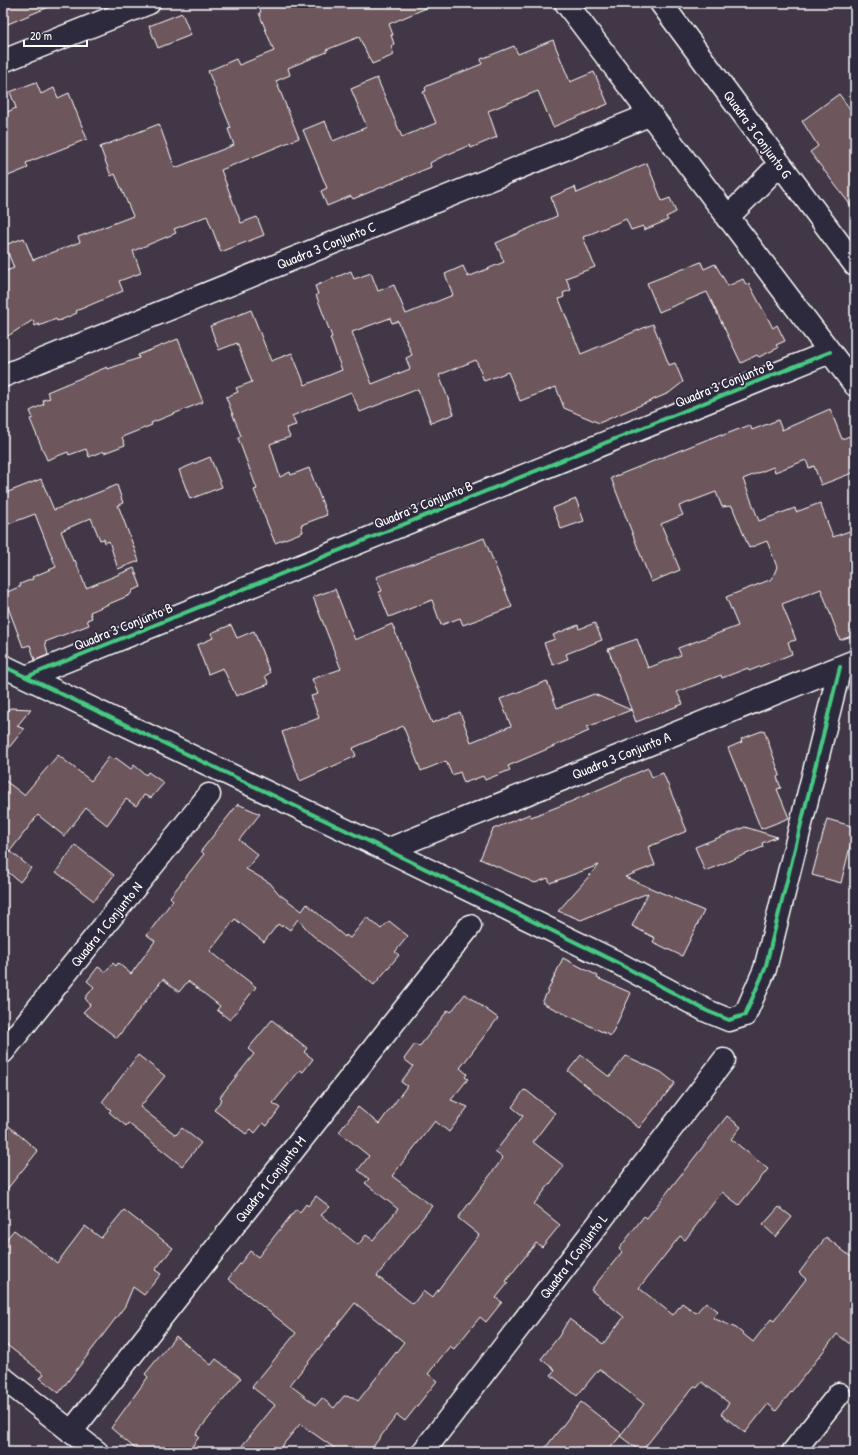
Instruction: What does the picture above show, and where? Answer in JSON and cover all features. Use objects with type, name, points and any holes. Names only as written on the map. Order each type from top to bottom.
[{"type":"street","points":[[3,61],[149,3]]},
{"type":"street","points":[[566,3],[855,385]]},
{"type":"street","name":"Quadra 3 Conjunto G","points":[[661,3],[855,265]]},
{"type":"street","name":"Quadra 3 Conjunto C","points":[[3,376],[649,114]]},
{"type":"street","points":[[728,218],[780,164]]},
{"type":"street","name":"Quadra 3 Conjunto B","points":[[26,677],[830,352]]},
{"type":"street","points":[[3,666],[614,961],[707,1011],[729,1020],[745,1014],[765,969],[847,664]]},
{"type":"street","name":"Quadra 3 Conjunto A","points":[[386,850],[847,664]]},
{"type":"street","name":"Quadra 1 Conjunto N","points":[[3,1052],[208,795]]},
{"type":"street","name":"Quadra 1 Conjunto M","points":[[71,1432],[470,926]]},
{"type":"street","name":"Quadra 1 Conjunto L","points":[[423,1452],[724,1060]]},
{"type":"street","points":[[3,1378],[97,1452]]},
{"type":"street","points":[[793,1452],[839,1394]]},
{"type":"building","points":[[3,3],[56,3],[56,4],[3,26]]},
{"type":"building","points":[[258,3],[438,3],[389,24],[393,35],[391,35],[394,44],[391,46],[394,55],[372,64],[359,37],[326,50],[327,52],[288,68],[290,75],[276,81],[299,138],[221,170],[241,223],[257,217],[264,235],[221,252],[207,216],[174,229],[176,233],[133,251],[141,273],[119,281],[123,291],[76,311],[77,313],[61,320],[57,321],[56,319],[39,326],[39,324],[35,326],[33,320],[3,339],[3,272],[14,268],[5,245],[24,238],[33,260],[80,242],[78,237],[133,216],[115,174],[111,176],[100,147],[159,124],[175,168],[234,145],[228,129],[231,128],[208,71],[236,59],[239,65],[274,51],[259,13],[261,12]]},
{"type":"building","points":[[182,13],[191,35],[158,48],[149,26]]},
{"type":"building","points":[[553,40],[570,82],[594,72],[608,104],[553,127],[538,91],[488,111],[497,137],[471,148],[470,145],[437,159],[430,163],[431,167],[353,199],[351,196],[327,206],[321,191],[327,188],[303,130],[325,121],[333,141],[367,127],[351,89],[377,78],[402,137],[436,123],[423,92],[426,91],[425,88],[427,86],[482,64],[481,59],[514,46],[518,54]]},
{"type":"building","points":[[36,82],[41,94],[54,88],[58,98],[69,93],[87,139],[26,163],[28,168],[3,178],[3,114],[16,108],[10,92]]},
{"type":"building","points":[[839,94],[855,116],[855,211],[810,152],[818,146],[802,121]]},
{"type":"building","points":[[647,163],[662,201],[670,198],[676,212],[666,217],[668,220],[644,230],[643,226],[631,230],[626,219],[583,237],[595,267],[566,278],[571,290],[563,293],[564,297],[559,299],[581,354],[653,324],[669,365],[675,363],[683,382],[669,393],[599,423],[564,408],[556,387],[520,401],[508,372],[484,381],[476,360],[439,375],[454,414],[431,423],[418,389],[360,412],[351,392],[292,416],[296,425],[286,428],[290,437],[270,444],[280,477],[290,472],[291,475],[309,468],[327,515],[301,525],[303,532],[275,543],[254,490],[257,489],[238,438],[241,436],[226,397],[238,392],[236,388],[252,382],[237,343],[219,350],[210,326],[251,310],[271,361],[292,353],[305,385],[342,370],[330,338],[332,337],[316,295],[318,294],[315,286],[351,271],[354,279],[371,273],[378,291],[394,285],[406,314],[453,295],[445,274],[463,266],[468,277],[504,262],[496,243],[557,216],[551,197],[575,187],[577,193]],"holes":[[[390,318],[392,323],[398,321],[405,337],[412,355],[406,358],[410,369],[372,384],[352,332]]]},
{"type":"building","points":[[701,262],[704,269],[715,264],[728,286],[743,279],[746,285],[749,284],[773,328],[777,325],[785,341],[776,345],[778,348],[759,357],[757,355],[741,363],[707,292],[659,312],[647,283]]},
{"type":"building","points":[[178,339],[203,402],[151,423],[152,425],[122,437],[125,445],[104,453],[103,451],[89,457],[86,449],[69,455],[68,452],[47,460],[30,419],[33,418],[30,411],[44,404],[43,400],[50,398],[47,392],[107,367],[108,369],[139,358],[138,355]]},
{"type":"building","points":[[830,409],[842,439],[855,434],[855,472],[821,485],[814,466],[809,468],[806,460],[775,472],[773,467],[743,479],[759,521],[795,508],[796,512],[820,503],[833,537],[855,529],[855,635],[840,640],[821,589],[782,604],[796,640],[788,642],[792,654],[749,671],[748,668],[722,678],[721,675],[677,692],[683,704],[636,722],[608,649],[637,639],[648,668],[681,655],[678,648],[738,626],[726,597],[772,579],[777,567],[767,541],[749,548],[732,506],[722,507],[716,492],[679,506],[683,515],[661,524],[680,570],[651,582],[611,478],[721,434],[721,436],[750,425],[752,430],[778,420],[782,430]]},
{"type":"building","points":[[210,457],[222,487],[190,499],[179,470]]},
{"type":"building","points":[[41,479],[54,510],[117,485],[123,503],[118,505],[139,561],[118,569],[109,541],[105,543],[104,539],[100,540],[91,518],[61,531],[86,588],[134,568],[141,587],[133,590],[130,595],[90,612],[92,618],[87,620],[89,625],[45,642],[48,655],[35,660],[30,645],[23,647],[3,594],[21,586],[20,584],[33,579],[32,577],[56,567],[35,514],[3,526],[3,494]]},
{"type":"building","points":[[576,499],[584,521],[561,529],[553,508]]},
{"type":"building","points":[[484,538],[512,607],[463,625],[460,618],[441,625],[432,600],[389,617],[379,592],[382,591],[376,577]]},
{"type":"building","points":[[335,589],[355,640],[392,624],[432,723],[460,712],[471,742],[511,726],[500,699],[547,681],[557,708],[594,694],[631,710],[587,727],[589,731],[508,766],[510,770],[485,780],[483,776],[464,783],[460,772],[452,775],[446,761],[421,771],[403,726],[353,748],[356,756],[300,781],[282,732],[319,718],[311,696],[318,694],[312,679],[341,669],[313,597]]},
{"type":"building","points":[[595,623],[602,640],[566,654],[568,659],[553,665],[544,643],[555,639],[553,635],[578,625],[579,629]]},
{"type":"building","points":[[231,625],[237,638],[254,631],[270,673],[265,676],[269,684],[236,696],[223,668],[208,674],[197,645],[213,638],[211,633]]},
{"type":"building","points":[[10,708],[31,709],[17,726],[24,729],[3,755],[3,717]]},
{"type":"building","points":[[764,730],[780,775],[777,777],[781,788],[777,789],[789,818],[761,829],[728,748],[742,742],[741,739]]},
{"type":"building","points":[[58,755],[91,781],[109,757],[114,760],[116,758],[131,769],[134,765],[146,775],[148,772],[164,783],[151,798],[144,795],[136,806],[126,799],[107,825],[86,808],[64,836],[38,815],[10,851],[31,868],[20,882],[3,868],[3,779],[24,795]]},
{"type":"building","points":[[648,768],[652,777],[663,773],[687,831],[648,847],[655,865],[625,877],[704,911],[682,956],[653,942],[655,938],[632,926],[648,893],[581,920],[558,911],[599,865],[550,883],[548,878],[535,883],[480,859],[493,829],[530,814],[531,817],[570,802]]},
{"type":"building","points":[[238,804],[260,814],[239,840],[258,855],[246,869],[270,883],[279,894],[302,911],[307,904],[345,937],[346,935],[350,938],[367,917],[381,929],[389,921],[408,936],[395,952],[399,955],[374,985],[311,934],[298,919],[290,930],[283,925],[282,927],[278,924],[264,942],[235,919],[210,951],[256,987],[230,1020],[217,1010],[220,1006],[188,981],[179,992],[163,979],[117,1038],[83,1012],[90,1005],[85,998],[94,987],[87,981],[98,967],[106,972],[113,963],[116,966],[118,963],[131,974],[155,941],[147,935],[173,900],[170,897],[204,854],[201,851]]},
{"type":"building","points":[[827,819],[855,827],[841,883],[812,875]]},
{"type":"building","points":[[745,827],[777,837],[762,843],[763,847],[705,871],[695,847]]},
{"type":"building","points":[[75,845],[114,875],[94,901],[56,872]]},
{"type":"building","points":[[563,958],[598,976],[597,978],[631,993],[611,1036],[542,1003]]},
{"type":"building","points":[[465,994],[498,1018],[460,1068],[467,1074],[465,1077],[468,1079],[451,1100],[468,1107],[449,1132],[435,1121],[392,1176],[432,1206],[377,1276],[413,1304],[423,1291],[432,1298],[479,1235],[458,1218],[503,1158],[495,1152],[523,1116],[512,1107],[524,1090],[555,1113],[533,1142],[564,1166],[534,1204],[560,1225],[542,1247],[536,1243],[506,1281],[508,1283],[496,1298],[502,1302],[486,1322],[480,1317],[454,1349],[450,1346],[428,1374],[437,1381],[405,1421],[397,1415],[369,1452],[340,1452],[300,1424],[277,1452],[237,1452],[275,1405],[252,1387],[296,1333],[228,1279],[250,1251],[258,1257],[296,1209],[300,1212],[306,1204],[308,1206],[316,1196],[330,1207],[321,1215],[358,1245],[366,1235],[373,1240],[398,1209],[365,1183],[369,1179],[358,1170],[369,1156],[339,1132],[358,1107],[379,1124],[407,1086],[401,1082],[413,1066],[404,1059],[415,1044],[419,1047],[448,1010],[451,1012]],"holes":[[[355,1303],[404,1342],[358,1401],[353,1397],[344,1396],[334,1408],[322,1398],[316,1405],[290,1385]]]},
{"type":"building","points":[[272,1020],[307,1048],[304,1052],[313,1059],[303,1072],[300,1070],[273,1103],[280,1108],[267,1126],[263,1123],[255,1133],[251,1129],[246,1134],[214,1110],[222,1099],[220,1097],[254,1054],[248,1049]]},
{"type":"building","points":[[138,1055],[165,1076],[140,1107],[176,1135],[182,1128],[201,1143],[182,1166],[128,1123],[126,1126],[109,1112],[111,1110],[102,1102]]},
{"type":"building","points":[[581,1055],[608,1076],[610,1076],[626,1056],[661,1072],[675,1083],[639,1128],[568,1071]]},
{"type":"building","points":[[727,1116],[741,1127],[731,1139],[768,1169],[739,1205],[722,1192],[685,1240],[680,1236],[639,1288],[673,1315],[682,1303],[696,1313],[706,1302],[718,1311],[713,1318],[736,1328],[753,1342],[771,1319],[774,1321],[806,1279],[799,1273],[826,1237],[855,1260],[855,1348],[837,1334],[776,1411],[768,1404],[745,1433],[721,1414],[729,1403],[702,1382],[697,1388],[694,1386],[641,1452],[620,1436],[644,1404],[599,1369],[577,1396],[551,1375],[555,1370],[541,1359],[559,1336],[569,1319],[603,1344],[624,1317],[591,1290],[622,1252],[619,1249],[644,1216],[647,1218]]},
{"type":"building","points":[[3,1121],[38,1151],[3,1194]]},
{"type":"building","points":[[779,1207],[792,1217],[776,1237],[763,1225]]},
{"type":"building","points":[[124,1210],[173,1248],[155,1270],[161,1274],[144,1295],[133,1287],[125,1306],[59,1393],[40,1378],[44,1374],[3,1342],[3,1243],[14,1230],[57,1263],[85,1226],[101,1238]]},
{"type":"building","points":[[176,1336],[211,1365],[216,1359],[241,1378],[196,1434],[199,1437],[188,1452],[139,1452],[111,1428],[148,1377],[145,1374]]},
{"type":"building","points":[[581,1402],[622,1434],[607,1452],[542,1452]]},
{"type":"cycle path","points":[[26,677],[830,352]]},
{"type":"cycle path","points":[[3,666],[387,850],[614,961],[707,1011],[729,1020],[745,1015],[765,969],[840,667]]}]
